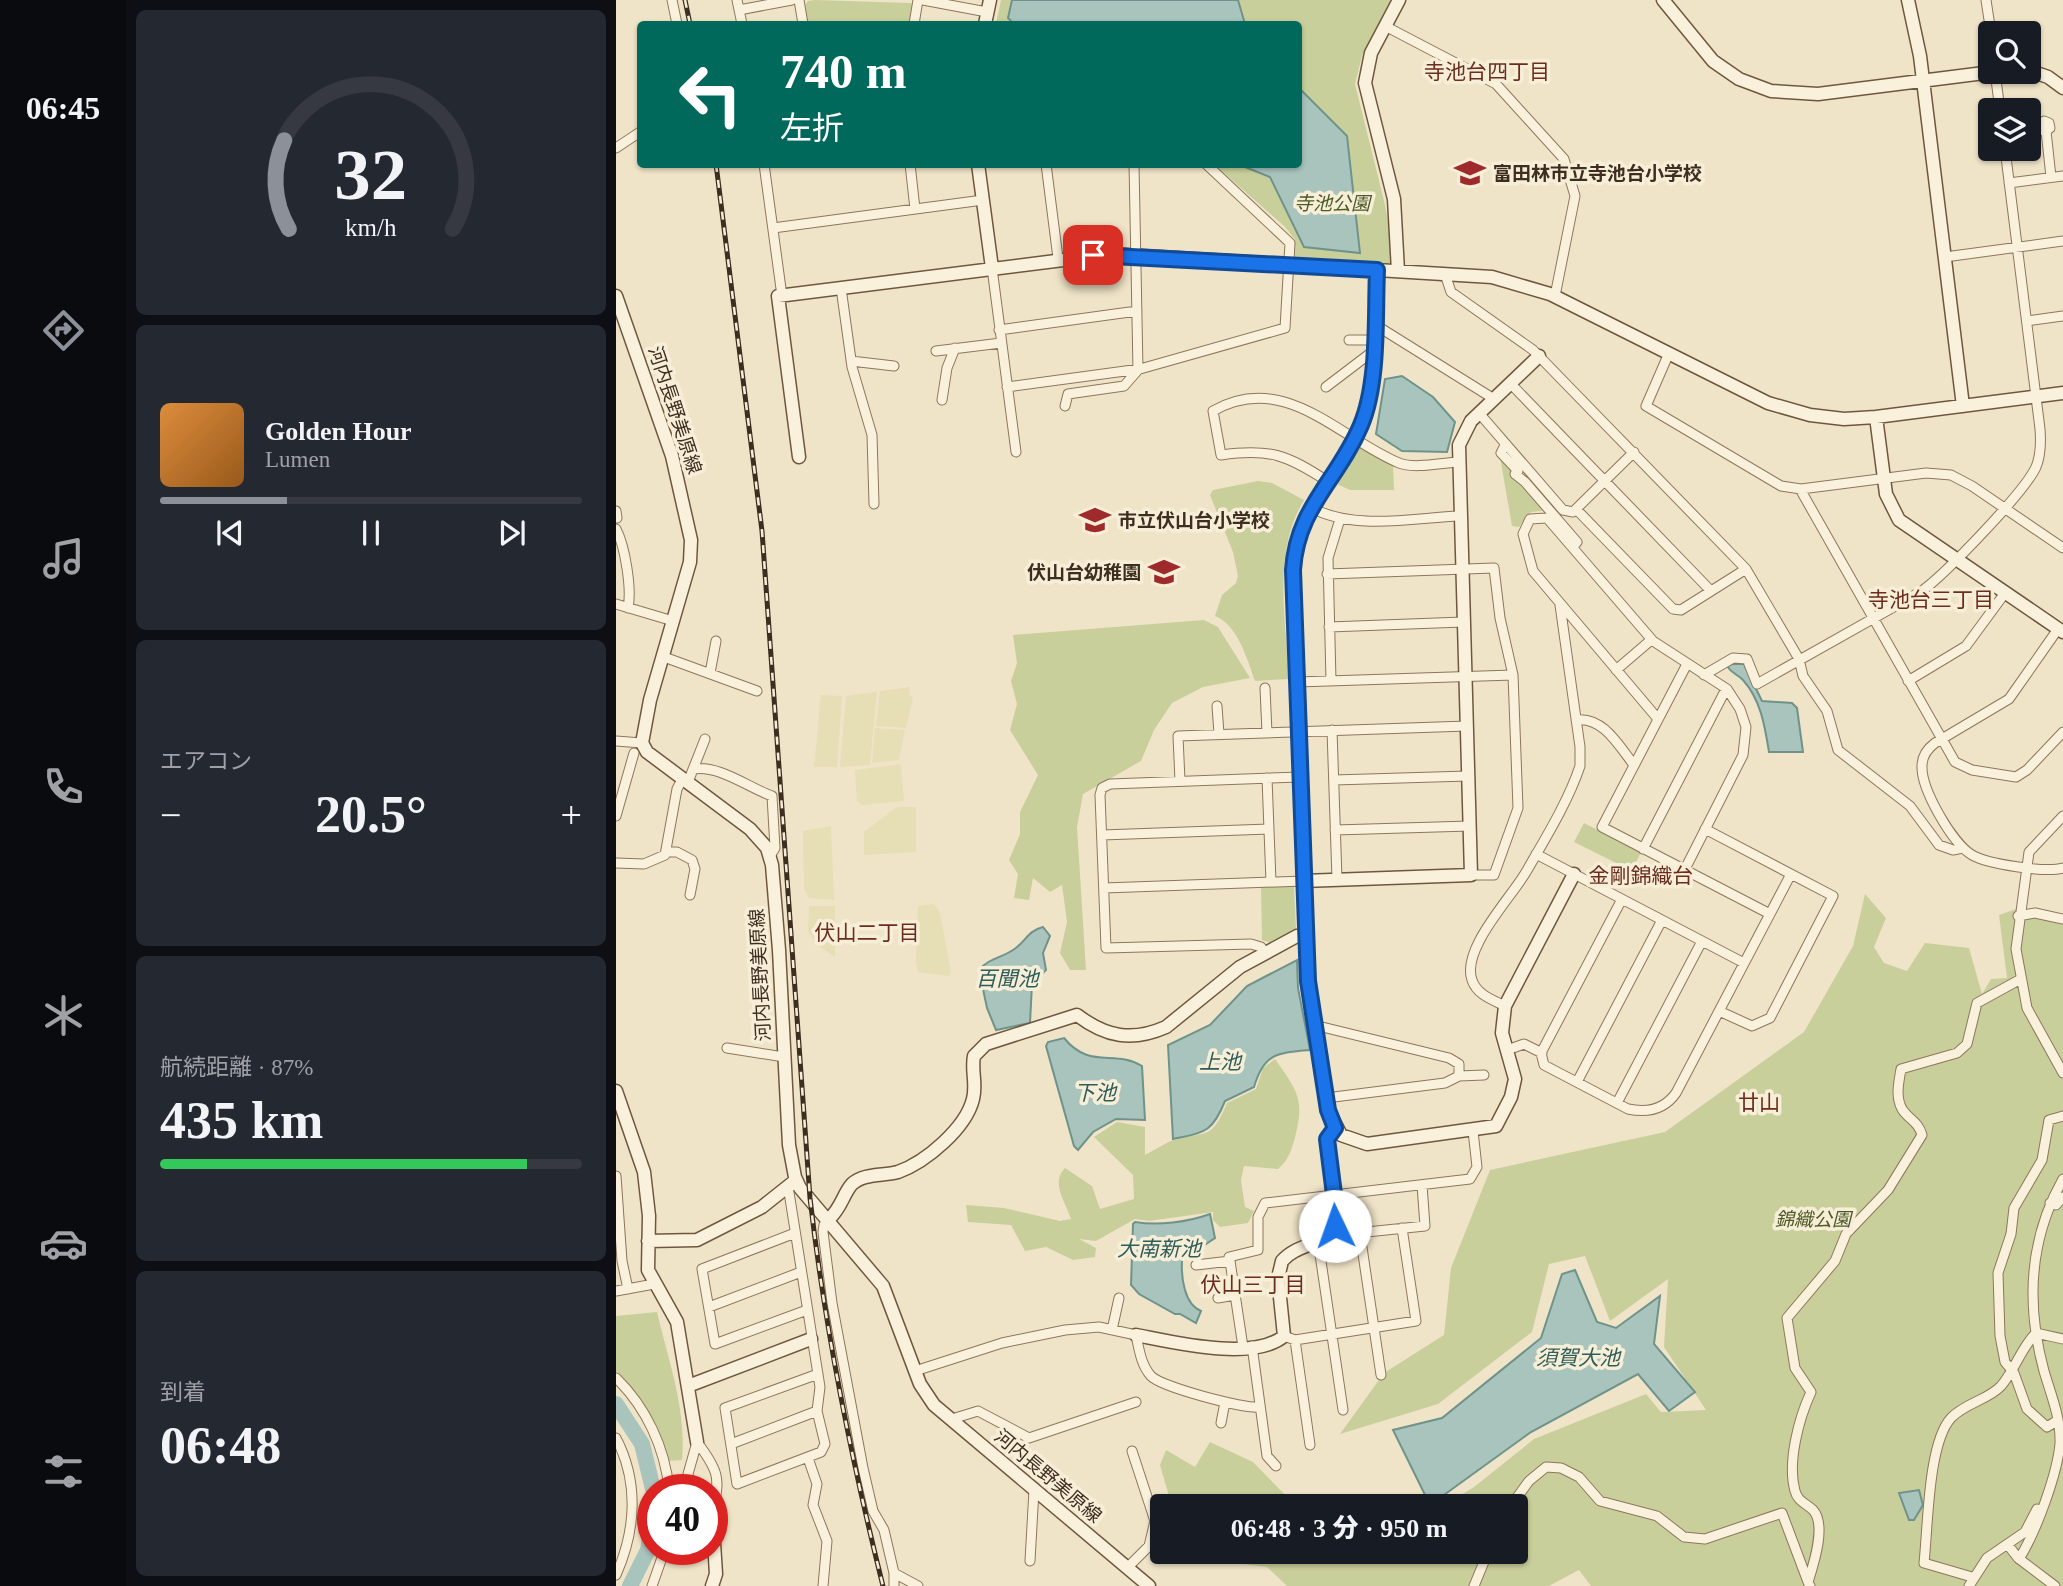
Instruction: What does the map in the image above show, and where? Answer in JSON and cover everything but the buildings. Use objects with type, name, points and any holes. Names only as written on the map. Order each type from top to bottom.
[{"type":"street","points":[[672,0],[676,21]]},
{"type":"street","points":[[738,5],[792,0]]},
{"type":"street","points":[[799,0],[802,21]]},
{"type":"street","points":[[915,21],[920,0],[987,12]]},
{"type":"street","points":[[1398,271],[1394,199],[1365,83],[1371,52],[1399,0]]},
{"type":"street","points":[[1663,0],[1713,61],[1739,79],[1759,88],[1806,94],[1978,74]]},
{"type":"street","points":[[1908,0],[1923,80],[1963,406]]},
{"type":"street","points":[[1986,0],[1989,21]]},
{"type":"street","points":[[1385,26],[1489,78],[1564,159],[1575,196],[1555,296]]},
{"type":"street","points":[[2041,75],[2063,88]]},
{"type":"street","points":[[2046,131],[2051,177]]},
{"type":"street","points":[[616,148],[637,134]]},
{"type":"street","points":[[1704,675],[1733,658],[1747,659],[1758,684],[1933,583],[2028,480],[2039,459],[2041,440],[2006,161]]},
{"type":"street","points":[[765,168],[782,296]]},
{"type":"street","points":[[910,168],[915,209]]},
{"type":"street","points":[[979,168],[1016,452]]},
{"type":"street","points":[[1047,168],[1058,258]]},
{"type":"street","points":[[1065,406],[1068,394],[1124,386],[1139,370],[1134,168]]},
{"type":"street","points":[[1007,387],[1139,370],[1285,328],[1290,243],[1210,168]]},
{"type":"street","points":[[2009,183],[2063,176]]},
{"type":"street","points":[[773,228],[983,200]]},
{"type":"street","points":[[1945,257],[2063,241]]},
{"type":"street","points":[[799,457],[778,296],[1058,258],[1136,255],[1445,274],[1513,281],[1555,296],[1754,396],[1793,411],[1826,418],[1876,417],[2063,393]]},
{"type":"street","points":[[1377,270],[1367,407],[1356,437],[1310,507],[1299,530],[1294,555],[1305,935],[1314,1025],[1326,1098],[1335,1128],[1349,1140],[1367,1144],[1496,1126],[1511,1097],[1515,1079],[1502,1027],[1505,1006],[1574,874]]},
{"type":"street","points":[[1445,274],[1451,292],[1522,340],[1746,569],[1800,659],[1803,676],[1827,711],[1838,750],[1910,806],[1939,845],[1954,850],[1963,848]]},
{"type":"street","points":[[841,288],[851,361],[872,435],[874,505]]},
{"type":"street","name":"河内長野美原線","points":[[616,296],[672,456],[691,540],[690,562],[638,748]]},
{"type":"street","points":[[999,330],[1137,311]]},
{"type":"street","points":[[2027,321],[2063,316]]},
{"type":"street","points":[[1374,324],[1494,399]]},
{"type":"street","points":[[1349,340],[1373,346]]},
{"type":"street","points":[[936,351],[1001,342]]},
{"type":"street","points":[[1326,387],[1373,346]]},
{"type":"street","points":[[942,400],[947,368],[955,348]]},
{"type":"street","points":[[1669,353],[1647,400],[1648,409],[1763,478],[1781,486],[1800,489],[1926,473],[1951,475],[2063,548]]},
{"type":"street","points":[[1471,875],[1459,516],[1458,463],[1461,437],[1479,413],[1539,356]]},
{"type":"street","points":[[851,361],[894,366]]},
{"type":"street","points":[[1510,383],[1711,591]]},
{"type":"street","points":[[1327,481],[1278,454],[1256,450],[1221,455],[1213,411],[1238,400],[1278,401],[1317,414],[1400,464],[1458,463]]},
{"type":"street","points":[[1479,413],[1563,510],[1573,512],[1634,452]]},
{"type":"street","points":[[1876,417],[1889,503],[1899,520],[2061,631],[2009,699],[1942,739],[1925,753],[1922,773],[1941,820],[1963,848],[1976,857],[2046,870],[2063,868]]},
{"type":"street","points":[[1505,445],[1501,453],[1518,471],[1515,474],[1518,479],[1525,482],[1577,542],[1573,547]]},
{"type":"street","points":[[1800,489],[1908,681],[1960,766],[2009,778],[2022,775],[2063,732]]},
{"type":"street","points":[[1310,507],[1340,519],[1459,516]]},
{"type":"street","points":[[1576,509],[1674,609],[1681,610],[1746,569]]},
{"type":"street","points":[[1658,719],[1533,571],[1523,530],[1530,519],[1543,516],[1573,547],[1651,640],[1726,689],[1744,718],[1745,746],[1684,871]]},
{"type":"street","points":[[1331,681],[1327,574],[1330,548],[1340,519]]},
{"type":"street","points":[[616,529],[621,538],[630,588],[628,608]]},
{"type":"street","points":[[1104,888],[1494,875],[1518,808],[1513,675],[1500,618],[1494,568],[1327,574]]},
{"type":"street","points":[[1908,681],[1966,646],[2005,593]]},
{"type":"street","points":[[616,604],[673,621]]},
{"type":"street","points":[[1505,1006],[1476,989],[1470,965],[1494,918],[1520,883],[1536,855],[1580,766],[1560,605]]},
{"type":"street","points":[[1329,627],[1463,622]]},
{"type":"street","points":[[1564,632],[1568,625],[1577,624]]},
{"type":"street","points":[[1616,670],[1651,640]]},
{"type":"street","points":[[710,674],[716,641]]},
{"type":"street","points":[[664,657],[757,691]]},
{"type":"street","points":[[1687,664],[1602,827],[1770,914]]},
{"type":"street","points":[[1297,682],[1513,675]]},
{"type":"street","points":[[1265,688],[1267,733]]},
{"type":"street","points":[[1643,849],[1726,689]]},
{"type":"street","points":[[1217,706],[1219,734]]},
{"type":"street","points":[[1576,720],[1589,719],[1598,723],[1634,765]]},
{"type":"street","points":[[1180,781],[1178,736],[1467,726]]},
{"type":"street","points":[[1332,730],[1337,880]]},
{"type":"street","points":[[688,777],[705,739]]},
{"type":"street","points":[[616,741],[647,752],[688,777],[756,834],[770,856],[775,848],[772,796],[719,772],[703,768],[688,777],[677,789],[666,852],[662,858],[644,864],[616,863]]},
{"type":"street","points":[[616,816],[638,748]]},
{"type":"street","points":[[1334,780],[1468,776]]},
{"type":"street","points":[[1265,953],[1261,947],[1251,943],[1106,948],[1102,788],[1110,784],[1300,777]]},
{"type":"street","points":[[1267,778],[1271,881]]},
{"type":"street","points":[[2063,816],[2029,852],[2015,949],[2026,1008],[2060,1061],[2063,1073]]},
{"type":"street","points":[[1335,830],[1470,826]]},
{"type":"street","points":[[1102,835],[1269,830]]},
{"type":"street","points":[[1705,830],[1833,896],[1765,1023],[1743,1024],[1719,1011]]},
{"type":"street","points":[[666,852],[677,852],[692,860],[695,869],[691,895]]},
{"type":"street","points":[[1536,855],[1744,963]]},
{"type":"street","name":"河内長野美原線","points":[[770,856],[779,950],[792,1183],[829,1219],[883,1286],[915,1371],[929,1398],[1131,1577],[1149,1586]]},
{"type":"street","points":[[1622,899],[1542,1053],[1544,1065],[1628,1109],[1643,1111],[1658,1109],[1671,1101],[1791,874]]},
{"type":"street","points":[[2018,914],[2063,919]]},
{"type":"street","points":[[1577,1082],[1662,920]]},
{"type":"street","points":[[894,1586],[894,1573],[884,1530],[873,1511],[849,1398],[823,1233],[824,1225],[841,1208],[851,1185],[859,1179],[888,1174],[916,1164],[947,1137],[967,1114],[973,1100],[974,1056],[986,1044],[1077,1015],[1102,1032],[1119,1037],[1152,1033],[1172,1022],[1240,967],[1297,936],[1305,935]]},
{"type":"street","points":[[1617,1103],[1702,941]]},
{"type":"street","points":[[1809,1584],[1818,1556],[1817,1517],[1813,1510],[1800,1502],[1795,1492],[1793,1468],[1798,1419],[1811,1392],[1795,1368],[1787,1318],[1835,1261],[1846,1234],[1888,1190],[1922,1135],[1919,1124],[1902,1108],[1898,1091],[1901,1069],[1957,1053],[1967,1044],[1969,1024],[1977,1003],[2019,980]]},
{"type":"street","points":[[1314,1025],[1450,1058],[1459,1064],[1459,1076]]},
{"type":"street","points":[[1507,1050],[1524,1044],[1542,1053]]},
{"type":"street","points":[[727,1048],[784,1057]]},
{"type":"street","points":[[1326,1098],[1445,1083],[1459,1076],[1484,1075]]},
{"type":"street","points":[[616,1091],[621,1121],[644,1172],[648,1270],[654,1284],[672,1308],[697,1442],[717,1474]]},
{"type":"street","points":[[2058,1420],[2047,1427],[2027,1409],[2005,1362],[2000,1336],[2000,1261],[2011,1234],[2017,1199],[2042,1160],[2049,1120],[2063,1116]]},
{"type":"street","points":[[1335,1128],[1327,1139],[1336,1221],[1323,1238],[1332,1334],[1343,1410]]},
{"type":"street","points":[[1276,1466],[1267,1456],[1260,1407],[1229,1256],[1258,1251],[1261,1244],[1258,1217],[1265,1203],[1422,1185],[1473,1176],[1477,1167],[1472,1131]]},
{"type":"street","points":[[616,1176],[619,1247],[628,1289]]},
{"type":"street","points":[[2019,1559],[2043,1508],[2060,1445],[2058,1420],[2036,1333],[2034,1260],[2050,1203],[2063,1180]]},
{"type":"street","points":[[792,1183],[795,1233],[818,1374],[817,1411],[825,1444],[821,1452],[808,1458],[737,1484],[725,1408],[818,1374]]},
{"type":"street","points":[[648,1241],[697,1240],[762,1207],[792,1183]]},
{"type":"street","points":[[1310,1445],[1289,1338],[1279,1266],[1290,1254],[1323,1238],[1425,1226],[1422,1185]]},
{"type":"street","points":[[2050,1203],[2056,1205],[2063,1197]]},
{"type":"street","points":[[915,1371],[1018,1339],[1093,1326],[1219,1350],[1416,1321],[1402,1228]]},
{"type":"street","points":[[795,1233],[702,1269],[715,1344],[807,1310]]},
{"type":"street","points":[[1360,1234],[1381,1375]]},
{"type":"street","points":[[1196,1265],[1230,1261]]},
{"type":"street","points":[[709,1307],[801,1272]]},
{"type":"street","points":[[616,1291],[654,1284]]},
{"type":"street","points":[[1218,1298],[1235,1295]]},
{"type":"street","points":[[1112,1330],[1119,1297]]},
{"type":"street","points":[[2036,1333],[1998,1389],[1958,1412],[1940,1436],[1930,1491],[1924,1563],[1970,1581],[1987,1558],[2025,1532],[2045,1495]]},
{"type":"street","points":[[2036,1333],[2063,1339]]},
{"type":"street","points":[[1136,1335],[1143,1363],[1153,1379],[1242,1407],[1260,1407]]},
{"type":"street","points":[[688,1386],[811,1339]]},
{"type":"street","points":[[616,1378],[640,1407],[655,1434],[665,1474]]},
{"type":"street","points":[[952,1419],[978,1411],[1029,1438],[1136,1402]]},
{"type":"street","points":[[1220,1423],[1225,1402]]},
{"type":"street","points":[[732,1444],[817,1411]]},
{"type":"street","points":[[616,1438],[626,1461],[633,1508],[626,1552],[616,1575]]},
{"type":"street","points":[[688,1474],[697,1442]]},
{"type":"street","points":[[1131,1577],[1137,1554],[1149,1546],[1155,1521],[1132,1451]]},
{"type":"street","points":[[808,1458],[817,1484],[813,1505],[827,1541],[823,1586]]},
{"type":"street","points":[[1520,1494],[1546,1467],[1561,1468],[1579,1477],[1601,1501],[1657,1516],[1684,1537],[1705,1539],[1782,1513],[1809,1584]]},
{"type":"street","points":[[1030,1562],[1034,1490]]},
{"type":"street","points":[[2008,1545],[2019,1559],[2054,1586]]},
{"type":"street","points":[[1474,1586],[1483,1564]]},
{"type":"street","points":[[652,1586],[659,1565]]},
{"type":"street","points":[[712,1586],[716,1574],[715,1565]]},
{"type":"street","points":[[894,1573],[918,1586]]},
{"type":"shaded area","points":[[910,687],[909,695],[913,698],[906,728],[876,726],[880,691]]},
{"type":"shaded area","points":[[877,692],[870,765],[840,767],[846,696]]},
{"type":"shaded area","points":[[821,695],[842,696],[837,767],[814,767]]},
{"type":"shaded area","points":[[875,728],[905,730],[899,760],[872,763]]},
{"type":"shaded area","points":[[901,764],[904,801],[862,805],[857,801],[855,770]]},
{"type":"shaded area","points":[[897,807],[916,807],[916,852],[864,855],[864,832]]},
{"type":"shaded area","points":[[831,826],[834,900],[809,898],[804,888],[803,831]]},
{"type":"shaded area","points":[[934,904],[940,913],[951,972],[949,976],[918,972],[916,963],[918,906]]},
{"type":"shaded area","points":[[809,906],[835,906],[835,957],[819,946],[808,932]]},
{"type":"green space","name":"寺池公園","points":[[1001,0],[1391,0],[1362,56],[1355,84],[1385,205],[1390,231],[1390,264],[1295,259],[1295,239],[1218,168],[1302,168],[1302,21],[997,21]]},
{"type":"green space","points":[[808,1],[911,3],[914,8],[912,21],[806,21],[804,7]]},
{"type":"green space","points":[[1361,446],[1393,465],[1394,490],[1350,490],[1337,484]]},
{"type":"green space","points":[[1509,455],[1554,505],[1548,510],[1531,512],[1519,527],[1512,526],[1500,457]]},
{"type":"green space","points":[[1258,481],[1272,483],[1304,500],[1294,520],[1284,564],[1289,679],[1255,681],[1236,635],[1223,620],[1215,616],[1222,595],[1236,583],[1238,576],[1233,552],[1210,495],[1213,490]]},
{"type":"green space","points":[[1204,620],[1218,627],[1250,678],[1203,687],[1172,703],[1154,730],[1141,761],[1083,794],[1077,827],[1086,970],[1070,970],[1060,953],[1067,922],[1062,885],[1050,892],[1033,878],[1029,900],[1014,898],[1018,874],[1009,860],[1020,834],[1020,812],[1038,775],[1010,730],[1017,704],[1011,681],[1017,663],[1013,635]]},
{"type":"green space","points":[[1584,823],[1641,852],[1632,871],[1574,842]]},
{"type":"green space","points":[[1261,887],[1294,887],[1296,929],[1272,943],[1262,940]]},
{"type":"green space","name":"錦織公園","points":[[1865,894],[1886,918],[1874,947],[1884,963],[1907,971],[1925,943],[1969,948],[1982,994],[1991,979],[2007,978],[1999,915],[2016,909],[2018,916],[2063,919],[2063,1586],[1591,1586],[1579,1570],[1549,1586],[1287,1586],[1267,1567],[1244,1564],[1528,1564],[1528,1494],[1462,1494],[1534,1439],[1646,1394],[1661,1412],[1706,1410],[1664,1347],[1668,1279],[1610,1321],[1585,1256],[1549,1264],[1532,1332],[1438,1404],[1340,1434],[1384,1373],[1444,1335],[1451,1268],[1490,1170],[1665,1132],[1804,1032],[1853,946]]},
{"type":"green space","points":[[1275,1059],[1298,1097],[1299,1116],[1290,1153],[1278,1169],[1244,1166],[1241,1180],[1245,1207],[1254,1211],[1248,1223],[1220,1227],[1213,1220],[1213,1212],[1149,1221],[1135,1219],[1096,1241],[1079,1239],[1096,1248],[1095,1257],[1073,1260],[1046,1247],[1025,1251],[1011,1225],[968,1222],[966,1205],[1004,1208],[1060,1221],[1071,1219],[1059,1187],[1059,1180],[1065,1168],[1092,1186],[1100,1209],[1134,1199],[1133,1175],[1094,1137],[1117,1122],[1145,1127],[1145,1155],[1171,1141],[1206,1133],[1216,1125],[1227,1103],[1256,1089],[1263,1068]]},
{"type":"green space","points":[[657,1312],[679,1404],[682,1460],[668,1461],[642,1403],[616,1374],[616,1316]]},
{"type":"green space","points":[[1210,1442],[1253,1462],[1284,1494],[1168,1494],[1160,1465],[1166,1450],[1195,1467]]},
{"type":"water","points":[[1012,0],[1238,0],[1244,21],[1011,21],[1008,18]]},
{"type":"water","points":[[1302,91],[1347,136],[1360,253],[1304,247],[1270,177],[1248,168],[1302,168]]},
{"type":"water","points":[[1402,376],[1433,397],[1455,422],[1447,452],[1402,451],[1376,434],[1385,379]]},
{"type":"water","points":[[1744,664],[1762,701],[1792,703],[1797,708],[1803,752],[1769,752],[1758,705],[1743,680],[1727,666]]},
{"type":"water","name":"百聞池","points":[[1043,927],[1050,936],[1043,953],[1046,970],[1032,984],[1030,1023],[996,1030],[987,1008],[979,970],[1013,950],[1033,931]]},
{"type":"water","name":"上池","points":[[1297,960],[1298,988],[1310,1050],[1273,1057],[1262,1067],[1254,1087],[1225,1101],[1211,1125],[1200,1132],[1173,1139],[1168,1045],[1210,1025],[1247,986]]},
{"type":"water","name":"下池","points":[[1064,1038],[1083,1053],[1132,1061],[1142,1066],[1145,1120],[1116,1119],[1093,1132],[1078,1150],[1074,1146],[1046,1046],[1048,1042]]},
{"type":"water","name":"大南新池","points":[[1210,1214],[1215,1238],[1182,1260],[1187,1296],[1201,1311],[1196,1323],[1139,1294],[1131,1285],[1133,1224],[1173,1222]]},
{"type":"water","name":"須賀大池","points":[[1575,1270],[1597,1322],[1616,1328],[1660,1296],[1654,1344],[1695,1392],[1669,1411],[1638,1374],[1531,1432],[1445,1494],[1425,1494],[1393,1430],[1442,1418],[1541,1338],[1562,1274]]},
{"type":"water","points":[[1919,1490],[1923,1505],[1914,1520],[1909,1520],[1899,1493]]},
{"type":"waterway","points":[[616,1404],[642,1444],[649,1474]]},
{"type":"waterway","points":[[630,1586],[640,1565]]},
{"type":"railway","points":[[685,0],[689,21]]},
{"type":"railway","points":[[717,168],[762,531],[810,1198],[840,1394],[883,1586]]},
{"type":"place","name":"富田林市立寺池台小学校","points":[[1470,173]]},
{"type":"place","name":"市立伏山台小学校","points":[[1095,520]]},
{"type":"place","name":"伏山台幼稚園","points":[[1164,572]]},
{"type":"district","name":"寺池台四丁目","points":[[1487,72]]},
{"type":"district","name":"寺池台三丁目","points":[[1931,600]]},
{"type":"district","name":"金剛錦織台","points":[[1641,876]]},
{"type":"district","name":"伏山二丁目","points":[[867,933]]},
{"type":"district","name":"廿山","points":[[1759,1103]]},
{"type":"district","name":"伏山三丁目","points":[[1253,1285]]},
{"type":"route","points":[[1093,255],[1136,255],[1377,270],[1367,407],[1355,438],[1305,516],[1296,543],[1293,570],[1308,981],[1328,1110],[1335,1128],[1327,1139],[1336,1210],[1335,1226]]}]
